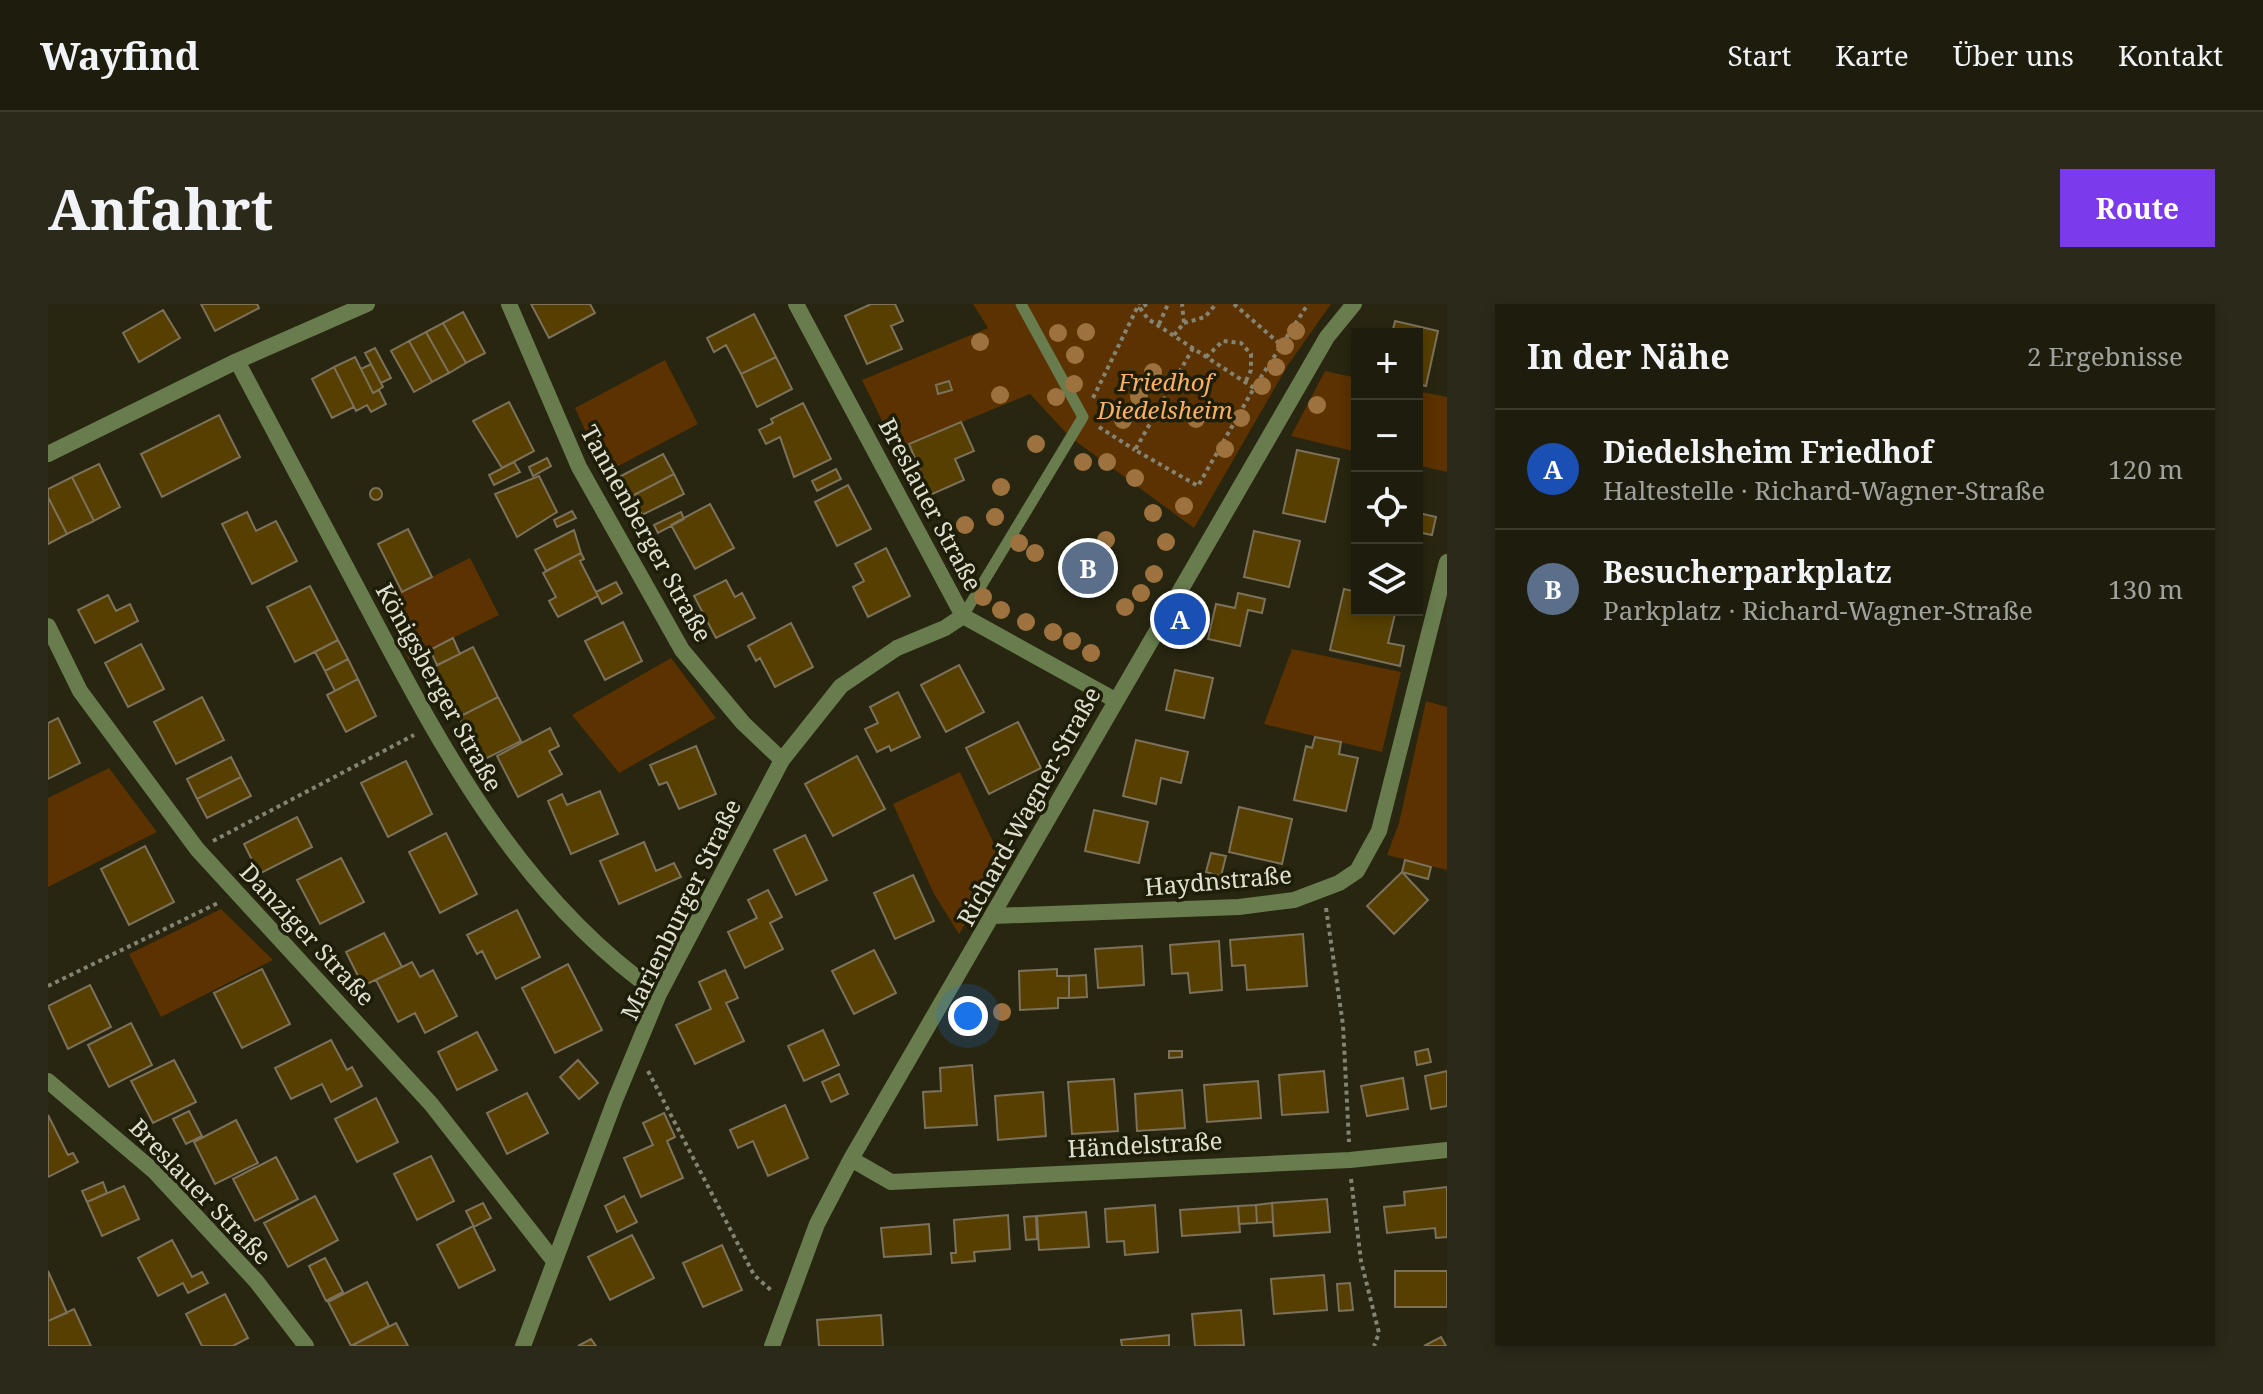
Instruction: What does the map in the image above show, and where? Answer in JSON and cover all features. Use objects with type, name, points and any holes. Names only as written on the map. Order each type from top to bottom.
[{"type":"street","points":[[48,454],[237,361],[367,304]]},
{"type":"street","name":"Tannenberger Straße","points":[[509,304],[579,467],[682,650],[743,723],[782,760]]},
{"type":"street","name":"Breslauer Straße","points":[[796,304],[963,616],[1115,700]]},
{"type":"street","name":"Richard-Wagner-Straße","points":[[772,1346],[817,1224],[851,1159],[1327,337],[1354,304]]},
{"type":"street","name":"Königsberger Straße","points":[[237,361],[458,775],[519,859],[623,968],[659,994]]},
{"type":"street","name":"Haydnstraße","points":[[994,916],[1239,907],[1294,900],[1323,890],[1357,871],[1379,831],[1447,562]]},
{"type":"street","name":"Marienburger Straße","points":[[523,1346],[659,994],[782,760],[841,686],[897,648],[945,628],[963,616]]},
{"type":"street","name":"Danziger Straße","points":[[48,626],[80,691],[197,849],[431,1104],[554,1261]]},
{"type":"street","name":"Breslauer Straße","points":[[48,1081],[155,1172],[256,1281],[306,1346]]},
{"type":"street","name":"Händelstraße","points":[[851,1159],[891,1182],[1350,1160],[1447,1150]]},
{"type":"lane","points":[[963,616],[1083,417],[1021,304]]},
{"type":"path","points":[[1147,304],[1140,306],[1083,417],[1198,486],[1254,388],[1308,304]]},
{"type":"path","points":[[1159,324],[1168,304]]},
{"type":"path","points":[[1182,304],[1184,323]]},
{"type":"path","points":[[1174,335],[1184,323],[1205,317],[1216,304]]},
{"type":"path","points":[[1234,304],[1281,345]]},
{"type":"path","points":[[1140,306],[1148,319],[1254,388]]},
{"type":"path","points":[[1206,357],[1213,346],[1223,341],[1241,343],[1251,354],[1251,370],[1245,383]]},
{"type":"path","points":[[1135,450],[1193,348]]},
{"type":"path","points":[[197,849],[430,726]]},
{"type":"path","points":[[1323,890],[1343,1025],[1350,1160],[1361,1261],[1379,1333],[1374,1346]]},
{"type":"path","points":[[48,986],[236,893]]},
{"type":"path","points":[[637,1052],[754,1275],[770,1289]]},
{"type":"green space","name":"Friedhof Diedelsheim","points":[[973,304],[1331,304],[1288,365],[1194,528],[1070,437],[1030,394],[896,449],[862,380],[988,328]]},
{"type":"green space","points":[[665,360],[698,424],[605,473],[575,408]]},
{"type":"green space","points":[[1325,371],[1351,377],[1351,451],[1291,436]]},
{"type":"green space","points":[[1423,392],[1447,397],[1447,472],[1423,466]]},
{"type":"green space","points":[[470,558],[499,615],[409,660],[380,603]]},
{"type":"green space","points":[[1292,649],[1401,672],[1382,752],[1264,724]]},
{"type":"green space","points":[[671,658],[716,718],[619,773],[572,715]]},
{"type":"green space","points":[[1426,701],[1447,707],[1447,870],[1387,855],[1399,823]]},
{"type":"green space","points":[[109,768],[157,832],[48,887],[48,798]]},
{"type":"green space","points":[[960,772],[1003,863],[959,934],[934,894],[893,804]]},
{"type":"green space","points":[[221,909],[273,960],[161,1017],[129,954]]},
{"type":"building","points":[[201,304],[257,304],[259,308],[215,331]]},
{"type":"building","points":[[531,304],[590,304],[595,313],[549,338]]},
{"type":"building","points":[[871,304],[895,304],[903,321],[891,326],[902,349],[867,364],[845,316]]},
{"type":"building","points":[[163,310],[180,338],[139,362],[123,333]]},
{"type":"building","points":[[463,312],[485,353],[466,363],[443,323]]},
{"type":"building","points":[[754,314],[776,357],[741,374],[726,345],[714,352],[707,338]]},
{"type":"building","points":[[1395,321],[1438,331],[1426,386],[1423,385],[1423,328],[1393,328]]},
{"type":"building","points":[[443,323],[466,363],[449,373],[426,332]]},
{"type":"building","points":[[426,332],[449,373],[432,382],[409,341]]},
{"type":"building","points":[[409,341],[432,382],[414,392],[391,351]]},
{"type":"building","points":[[375,348],[391,378],[381,383],[365,353]]},
{"type":"building","points":[[355,357],[373,393],[379,390],[386,404],[371,412],[367,405],[356,411],[334,367]]},
{"type":"building","points":[[776,357],[792,389],[757,407],[741,374]]},
{"type":"building","points":[[371,364],[383,387],[373,393],[361,369]]},
{"type":"building","points":[[334,367],[354,407],[332,418],[312,379]]},
{"type":"building","points":[[949,381],[952,390],[938,394],[936,385]]},
{"type":"building","points":[[509,402],[534,451],[502,468],[473,421]]},
{"type":"building","points":[[803,403],[831,459],[794,477],[780,437],[766,444],[759,430],[773,423],[771,419]]},
{"type":"building","points":[[219,415],[240,457],[162,497],[141,454]]},
{"type":"building","points":[[961,422],[974,451],[955,459],[964,480],[930,495],[909,444]]},
{"type":"building","points":[[1297,450],[1339,459],[1325,522],[1283,513]]},
{"type":"building","points":[[663,454],[674,474],[632,496],[621,476]]},
{"type":"building","points":[[547,458],[551,466],[533,476],[529,467]]},
{"type":"building","points":[[514,462],[520,472],[494,485],[489,475]]},
{"type":"building","points":[[99,464],[120,507],[94,521],[72,477]]},
{"type":"building","points":[[836,469],[841,479],[817,491],[812,481]]},
{"type":"building","points":[[674,474],[684,494],[642,515],[632,496]]},
{"type":"building","points":[[539,476],[557,512],[517,537],[495,494]]},
{"type":"building","points":[[72,477],[94,521],[67,534],[48,497],[48,489]]},
{"type":"building","points":[[848,485],[871,529],[837,546],[815,502]]},
{"type":"building","points":[[376,488],[382,494],[376,500],[370,494]]},
{"type":"building","points":[[48,497],[67,534],[48,544]]},
{"type":"building","points":[[710,504],[734,548],[695,569],[671,525]]},
{"type":"building","points":[[572,511],[576,518],[557,527],[554,520]]},
{"type":"building","points":[[247,512],[256,531],[276,521],[297,561],[252,584],[222,524]]},
{"type":"building","points":[[681,512],[684,519],[658,533],[654,525]]},
{"type":"building","points":[[1423,514],[1436,517],[1432,535],[1423,533]]},
{"type":"building","points":[[408,529],[432,577],[402,592],[378,544]]},
{"type":"building","points":[[574,530],[581,553],[546,571],[535,550]]},
{"type":"building","points":[[1254,531],[1300,541],[1289,587],[1244,577]]},
{"type":"building","points":[[886,548],[910,596],[868,617],[853,587],[864,581],[855,564]]},
{"type":"building","points":[[581,553],[584,559],[580,561],[598,596],[558,617],[549,601],[556,597],[543,573]]},
{"type":"building","points":[[726,580],[735,597],[742,593],[755,618],[716,638],[694,596]]},
{"type":"building","points":[[616,582],[622,593],[602,604],[596,592]]},
{"type":"building","points":[[310,586],[338,640],[295,662],[267,607]]},
{"type":"building","points":[[1344,589],[1351,591],[1351,616],[1395,616],[1388,643],[1404,646],[1400,666],[1330,650]]},
{"type":"building","points":[[1238,593],[1265,599],[1262,613],[1248,610],[1240,646],[1208,639],[1216,604],[1235,608]]},
{"type":"building","points":[[108,595],[116,611],[130,604],[138,621],[95,643],[78,610]]},
{"type":"building","points":[[623,622],[642,661],[605,680],[585,641]]},
{"type":"building","points":[[791,623],[813,667],[775,687],[760,658],[756,661],[748,646]]},
{"type":"building","points":[[453,638],[460,654],[437,665],[430,650]]},
{"type":"building","points":[[338,640],[348,659],[325,671],[315,652]]},
{"type":"building","points":[[141,644],[164,689],[128,707],[105,663]]},
{"type":"building","points":[[473,647],[498,697],[459,717],[434,667]]},
{"type":"building","points":[[348,659],[358,679],[335,691],[325,671]]},
{"type":"building","points":[[959,665],[984,712],[946,732],[921,685]]},
{"type":"building","points":[[1175,670],[1213,678],[1204,718],[1166,710]]},
{"type":"building","points":[[358,679],[376,716],[346,732],[327,695]]},
{"type":"building","points":[[898,692],[920,737],[891,751],[889,746],[877,752],[865,729],[878,723],[870,707]]},
{"type":"building","points":[[202,697],[224,740],[176,764],[154,722]]},
{"type":"building","points":[[498,697],[521,741],[481,761],[459,717]]},
{"type":"building","points":[[58,718],[80,763],[48,779],[48,723]]},
{"type":"building","points":[[1018,722],[1041,768],[989,794],[966,748]]},
{"type":"building","points":[[550,728],[559,746],[549,751],[562,774],[518,797],[497,756]]},
{"type":"building","points":[[1315,737],[1341,742],[1339,754],[1358,758],[1346,811],[1294,800],[1306,746],[1312,748]]},
{"type":"building","points":[[1136,740],[1188,752],[1181,783],[1161,778],[1156,804],[1123,796]]},
{"type":"building","points":[[696,746],[716,794],[679,809],[667,782],[659,785],[650,765]]},
{"type":"building","points":[[857,756],[885,809],[833,836],[805,784]]},
{"type":"building","points":[[231,757],[241,777],[197,799],[187,779]]},
{"type":"building","points":[[406,761],[432,814],[388,837],[361,783]]},
{"type":"building","points":[[241,777],[251,796],[207,818],[197,799]]},
{"type":"building","points":[[600,791],[618,834],[571,854],[548,801],[562,794],[567,805]]},
{"type":"building","points":[[1239,807],[1292,819],[1282,864],[1229,852]]},
{"type":"building","points":[[1094,810],[1148,822],[1139,863],[1085,851]]},
{"type":"building","points":[[297,817],[312,847],[259,874],[244,844]]},
{"type":"building","points":[[446,833],[477,894],[440,913],[409,852]]},
{"type":"building","points":[[805,835],[827,880],[796,895],[774,850]]},
{"type":"building","points":[[644,842],[656,871],[674,863],[681,877],[619,904],[600,861]]},
{"type":"building","points":[[145,846],[174,902],[129,925],[101,869]]},
{"type":"building","points":[[1211,853],[1226,856],[1221,876],[1206,872]]},
{"type":"building","points":[[341,858],[364,902],[320,924],[297,880]]},
{"type":"building","points":[[1405,860],[1431,867],[1428,879],[1402,872]]},
{"type":"building","points":[[1402,872],[1428,900],[1394,934],[1367,906]]},
{"type":"building","points":[[913,875],[934,921],[895,939],[874,893]]},
{"type":"building","points":[[768,890],[782,917],[770,923],[783,949],[745,968],[728,932],[757,918],[748,900]]},
{"type":"building","points":[[517,910],[540,957],[496,979],[482,951],[477,954],[467,935]]},
{"type":"building","points":[[384,933],[402,967],[363,986],[346,952]]},
{"type":"building","points":[[1303,934],[1307,986],[1247,990],[1245,965],[1232,966],[1230,940]]},
{"type":"building","points":[[1219,941],[1222,990],[1190,993],[1188,973],[1172,974],[1170,945]]},
{"type":"building","points":[[1142,946],[1144,985],[1098,988],[1095,949]]},
{"type":"building","points":[[874,950],[896,993],[854,1014],[832,971]]},
{"type":"building","points":[[412,962],[420,977],[433,970],[457,1016],[425,1033],[415,1013],[398,1022],[376,980]]},
{"type":"building","points":[[568,964],[602,1030],[555,1053],[522,988]]},
{"type":"building","points":[[262,969],[290,1024],[242,1048],[214,993]]},
{"type":"building","points":[[1057,969],[1057,976],[1069,976],[1069,998],[1058,998],[1058,1008],[1020,1010],[1019,971]]},
{"type":"building","points":[[725,970],[738,998],[726,1003],[744,1041],[695,1064],[676,1025],[711,1009],[699,982]]},
{"type":"building","points":[[1086,975],[1087,997],[1069,998],[1069,976]]},
{"type":"building","points":[[90,985],[111,1027],[68,1049],[48,1006]]},
{"type":"building","points":[[131,1023],[152,1065],[109,1087],[88,1045]]},
{"type":"building","points":[[823,1030],[839,1065],[804,1081],[788,1046]]},
{"type":"building","points":[[477,1032],[497,1070],[457,1090],[438,1052]]},
{"type":"building","points":[[331,1040],[347,1070],[352,1067],[362,1086],[331,1102],[322,1084],[291,1099],[275,1068]]},
{"type":"building","points":[[1428,1049],[1431,1062],[1417,1065],[1415,1052]]},
{"type":"building","points":[[1169,1051],[1182,1051],[1182,1057],[1169,1058]]},
{"type":"building","points":[[174,1060],[196,1102],[153,1123],[131,1081]]},
{"type":"building","points":[[578,1060],[598,1083],[579,1099],[560,1077]]},
{"type":"building","points":[[972,1065],[977,1125],[925,1128],[923,1092],[941,1091],[940,1068]]},
{"type":"building","points":[[1324,1071],[1328,1112],[1282,1115],[1279,1075]]},
{"type":"building","points":[[1447,1071],[1447,1106],[1431,1109],[1425,1076]]},
{"type":"building","points":[[839,1074],[848,1094],[831,1102],[822,1082]]},
{"type":"building","points":[[1403,1078],[1408,1109],[1367,1116],[1361,1086]]},
{"type":"building","points":[[1114,1079],[1118,1131],[1072,1134],[1068,1082]]},
{"type":"building","points":[[1258,1081],[1261,1118],[1207,1122],[1204,1085]]},
{"type":"building","points":[[1182,1090],[1185,1128],[1137,1131],[1135,1094]]},
{"type":"building","points":[[1043,1092],[1046,1136],[998,1140],[995,1096]]},
{"type":"building","points":[[527,1093],[548,1133],[507,1154],[487,1113]]},
{"type":"building","points":[[376,1098],[398,1142],[357,1162],[335,1119]]},
{"type":"building","points":[[785,1105],[808,1158],[768,1176],[753,1141],[738,1148],[730,1130]]},
{"type":"building","points":[[189,1111],[202,1136],[186,1144],[173,1119]]},
{"type":"building","points":[[664,1113],[675,1137],[667,1141],[683,1178],[641,1197],[624,1158],[653,1145],[643,1123]]},
{"type":"building","points":[[48,1115],[68,1155],[73,1153],[78,1162],[48,1177]]},
{"type":"building","points":[[236,1120],[258,1163],[215,1184],[194,1142]]},
{"type":"building","points":[[431,1156],[454,1201],[417,1220],[394,1174]]},
{"type":"building","points":[[276,1157],[298,1199],[255,1221],[233,1179]]},
{"type":"building","points":[[103,1182],[107,1193],[87,1202],[82,1191]]},
{"type":"building","points":[[124,1186],[139,1219],[102,1236],[87,1202]]},
{"type":"building","points":[[1447,1187],[1447,1237],[1436,1238],[1435,1228],[1387,1233],[1384,1207],[1405,1205],[1404,1192]]},
{"type":"building","points":[[315,1196],[338,1240],[288,1267],[264,1223]]},
{"type":"building","points":[[624,1196],[637,1222],[617,1232],[605,1206]]},
{"type":"building","points":[[1327,1199],[1330,1232],[1274,1236],[1272,1203]]},
{"type":"building","points":[[483,1203],[491,1218],[474,1227],[466,1211]]},
{"type":"building","points":[[1272,1203],[1273,1222],[1257,1223],[1256,1205]]},
{"type":"building","points":[[1155,1205],[1158,1252],[1125,1255],[1124,1241],[1107,1242],[1105,1209]]},
{"type":"building","points":[[1256,1205],[1257,1223],[1239,1224],[1238,1206]]},
{"type":"building","points":[[1238,1206],[1240,1232],[1182,1236],[1180,1210]]},
{"type":"building","points":[[1086,1212],[1089,1247],[1039,1250],[1037,1216]]},
{"type":"building","points":[[1008,1215],[1010,1249],[974,1252],[975,1261],[952,1263],[951,1253],[956,1253],[954,1220]]},
{"type":"building","points":[[1036,1216],[1037,1239],[1026,1240],[1024,1217]]},
{"type":"building","points":[[929,1224],[931,1254],[884,1257],[881,1228]]},
{"type":"building","points":[[473,1226],[495,1270],[459,1288],[437,1245]]},
{"type":"building","points":[[632,1235],[654,1278],[610,1300],[588,1257]]},
{"type":"building","points":[[172,1240],[192,1277],[202,1272],[208,1283],[188,1293],[183,1283],[158,1296],[138,1258]]},
{"type":"building","points":[[722,1245],[742,1290],[703,1307],[683,1263]]},
{"type":"building","points":[[325,1258],[343,1292],[326,1301],[309,1266]]},
{"type":"building","points":[[48,1271],[67,1313],[48,1321]]},
{"type":"building","points":[[1395,1271],[1447,1271],[1447,1307],[1395,1307]]},
{"type":"building","points":[[1324,1275],[1327,1310],[1274,1314],[1271,1279]]},
{"type":"building","points":[[367,1282],[389,1326],[351,1346],[328,1302]]},
{"type":"building","points":[[1350,1283],[1353,1310],[1339,1311],[1337,1284]]},
{"type":"building","points":[[225,1294],[248,1338],[233,1346],[202,1346],[186,1314]]},
{"type":"building","points":[[74,1309],[91,1346],[48,1346],[48,1321]]},
{"type":"building","points":[[1241,1310],[1244,1345],[1195,1346],[1192,1314]]},
{"type":"building","points":[[881,1315],[883,1346],[819,1346],[817,1320]]},
{"type":"building","points":[[396,1323],[408,1346],[353,1345]]},
{"type":"building","points":[[1169,1335],[1169,1346],[1122,1346],[1121,1340]]},
{"type":"building","points":[[1441,1337],[1446,1346],[1424,1346]]},
{"type":"building","points":[[591,1339],[596,1346],[578,1346]]},
{"type":"place","name":"Besucherparkplatz","points":[[1088,568]]},
{"type":"place","name":"Diedelsheim Friedhof","points":[[1180,619]]}]
